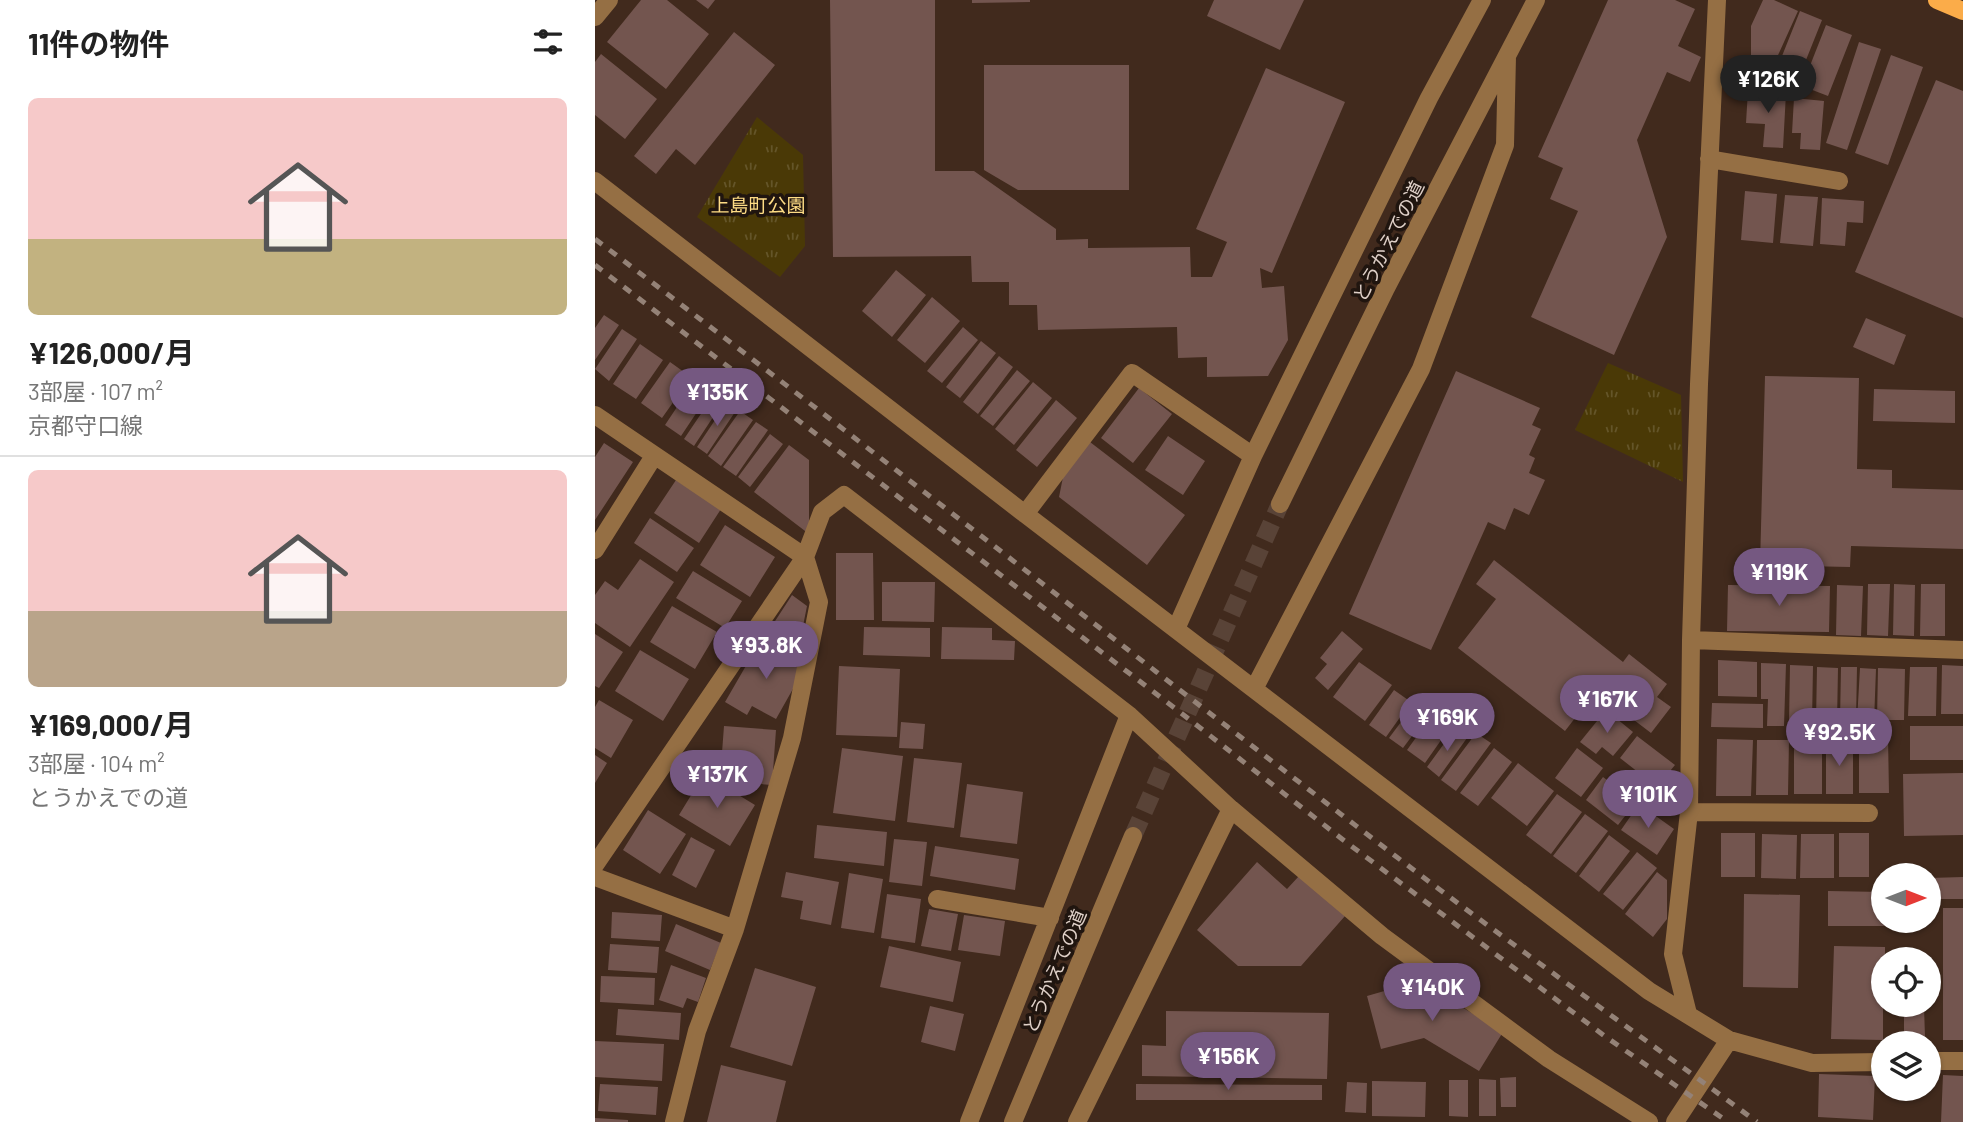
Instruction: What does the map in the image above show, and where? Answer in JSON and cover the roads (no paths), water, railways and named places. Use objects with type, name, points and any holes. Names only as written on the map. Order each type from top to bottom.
[{"type":"main road","points":[[1937,0],[1963,11]]},
{"type":"street","points":[[595,17],[608,0]]},
{"type":"street","points":[[1176,629],[1254,456],[1429,98],[1482,0]]},
{"type":"street","name":"とうかえでの道","points":[[1280,504],[1386,288],[1536,0]]},
{"type":"street","points":[[1688,1014],[1673,954],[1689,812],[1691,640],[1717,0]]},
{"type":"street","points":[[1254,689],[1421,369],[1505,145],[1507,56]]},
{"type":"street","points":[[1709,159],[1839,181]]},
{"type":"street","points":[[595,181],[1649,991],[1729,1040],[1812,1063],[1871,1062]]},
{"type":"street","points":[[1025,514],[1132,373],[1254,456]]},
{"type":"street","points":[[595,415],[805,557],[819,602],[792,738],[735,929],[697,1031],[674,1122]]},
{"type":"street","points":[[595,550],[654,456]]},
{"type":"street","points":[[595,865],[805,557],[822,512],[844,495],[1129,715],[1231,809],[1382,936],[1549,1059],[1649,1122]]},
{"type":"street","points":[[1691,640],[1963,650]]},
{"type":"street","points":[[969,1122],[1129,715]]},
{"type":"street","points":[[1077,1122],[1231,809]]},
{"type":"street","points":[[1689,812],[1869,813]]},
{"type":"street","name":"とうかえでの道","points":[[1013,1122],[1133,836]]},
{"type":"street","points":[[595,877],[735,929]]},
{"type":"street","points":[[937,899],[1049,918]]},
{"type":"street","points":[[1675,1122],[1729,1040]]},
{"type":"street","points":[[1941,1061],[1963,1061]]},
{"type":"tunnel","points":[[1133,836],[1280,504]]},
{"type":"railway","points":[[595,239],[1431,883],[1757,1122]]},
{"type":"railway","points":[[595,265],[1342,839],[1606,1037],[1728,1122]]},
{"type":"park label","name":"上島町公園","points":[[758,204]]}]
